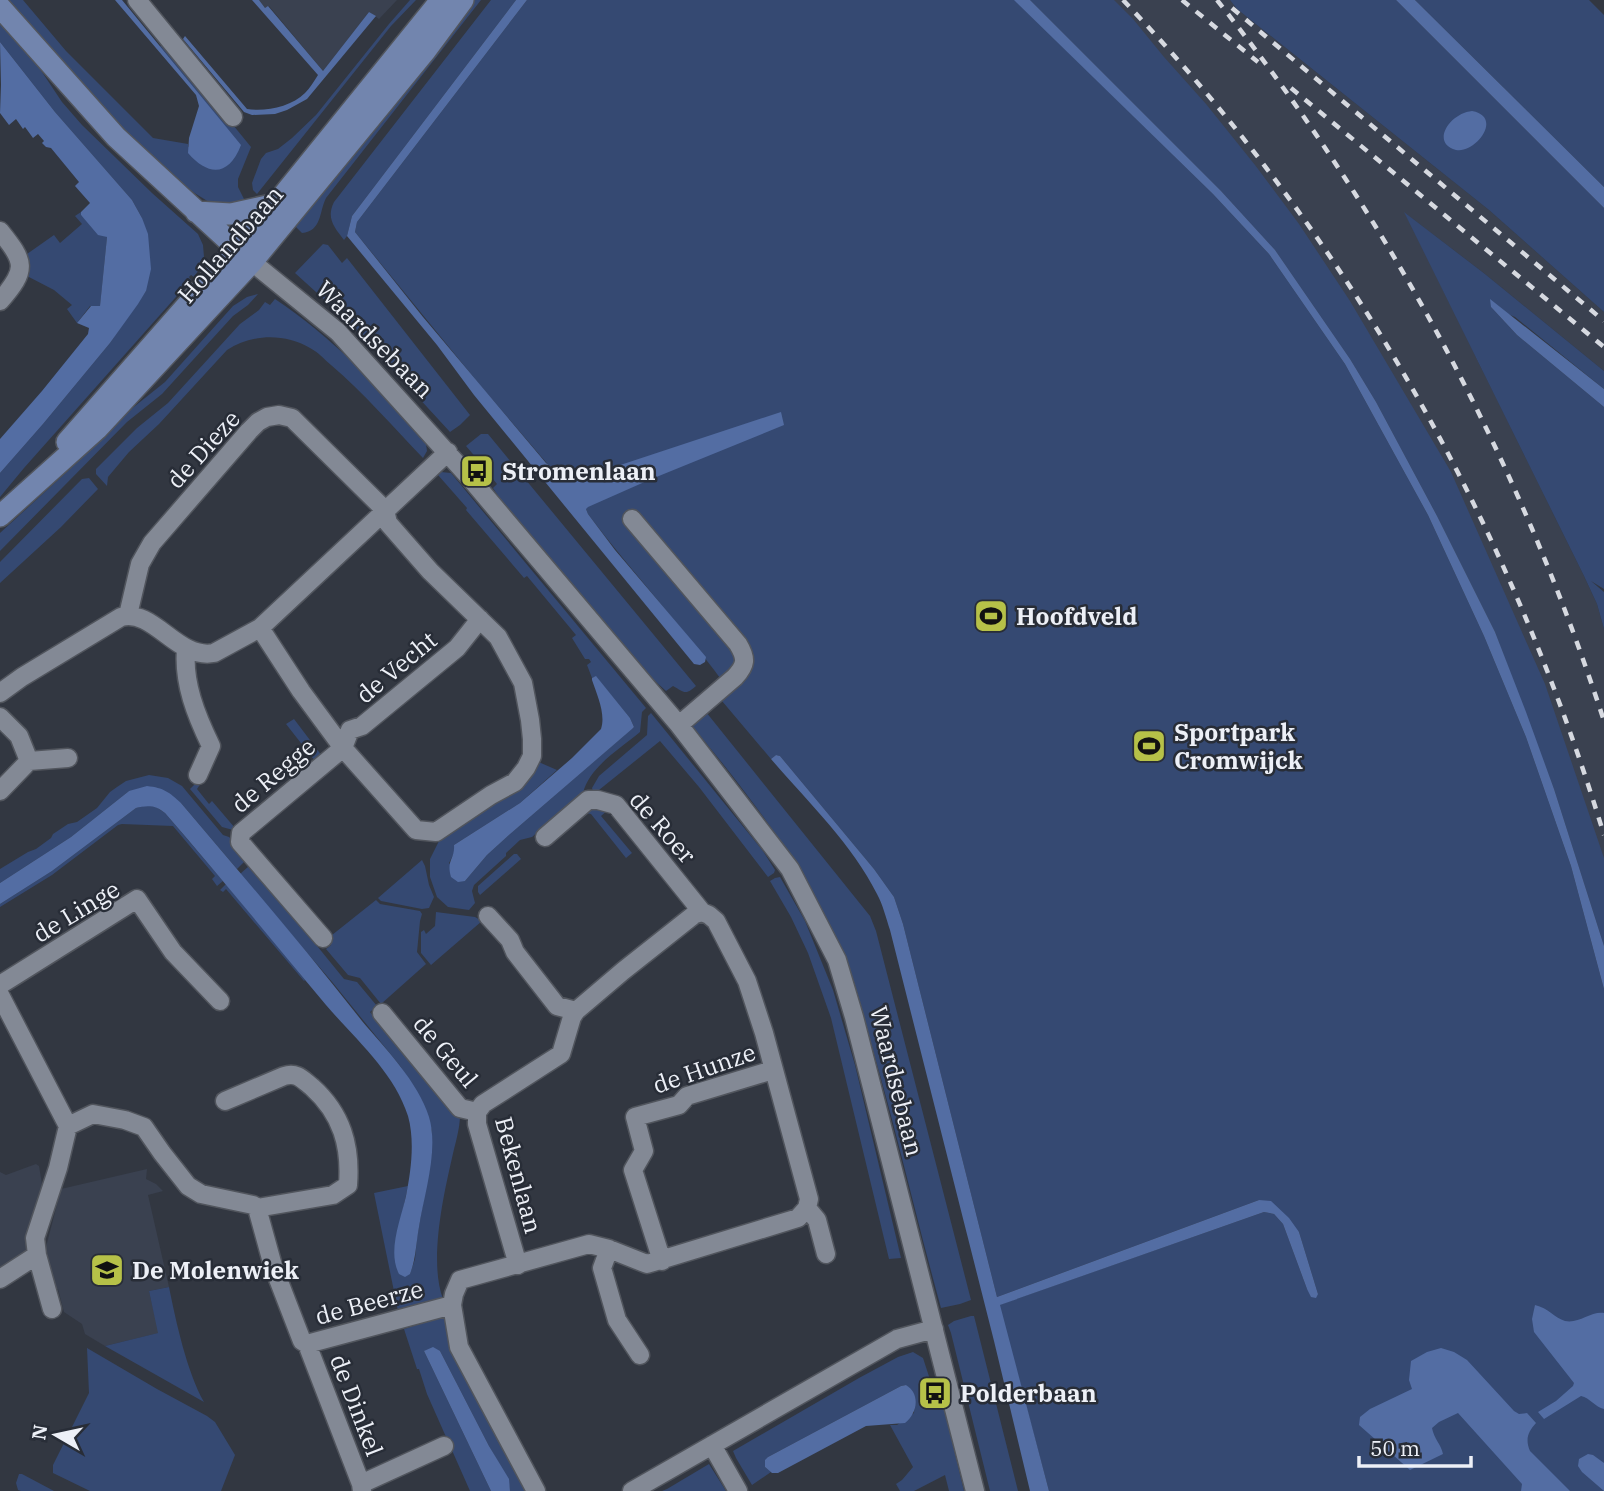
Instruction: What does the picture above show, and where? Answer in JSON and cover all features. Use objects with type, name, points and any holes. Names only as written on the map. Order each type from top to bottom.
[{"type":"main road","name":"Hollandbaan","points":[[244,255],[276,204],[441,0]]},
{"type":"main road","name":"Hollandbaan","points":[[7,509],[244,255],[426,50],[463,0]]},
{"type":"main road","name":"Waardsebaan","points":[[3,11],[116,137],[244,255]]},
{"type":"main road","points":[[196,212],[232,214],[276,204]]},
{"type":"street","points":[[138,0],[233,117]]},
{"type":"street","points":[[0,231],[16,251],[20,271],[15,284],[0,301]]},
{"type":"street","name":"Waardsebaan","points":[[244,255],[338,332],[448,452],[679,725],[790,869],[837,960],[854,1017],[975,1491]]},
{"type":"street","name":"de Dieze","points":[[128,615],[140,564],[152,543],[249,431],[268,417],[279,415],[292,418],[385,510]]},
{"type":"street","points":[[0,693],[22,677],[128,615],[140,618],[186,649],[196,653],[214,653],[260,628],[448,452]]},
{"type":"street","points":[[385,510],[388,523],[430,571],[480,619]]},
{"type":"street","points":[[632,519],[738,644],[745,659],[742,669],[679,725]]},
{"type":"street","name":"de Vecht","points":[[343,748],[350,730],[362,726],[457,648],[480,619]]},
{"type":"street","name":"de Regge","points":[[260,628],[301,691],[343,748],[416,830],[436,832],[515,782],[532,756],[530,720],[523,683],[498,637],[480,619]]},
{"type":"street","points":[[186,649],[185,666],[191,696],[211,746],[198,775]]},
{"type":"street","points":[[0,718],[19,736],[29,761]]},
{"type":"street","name":"de Regge","points":[[323,938],[240,842],[241,833],[343,748]]},
{"type":"street","points":[[0,791],[29,761],[68,758]]},
{"type":"street","name":"de Roer","points":[[545,837],[588,800],[617,805],[702,912]]},
{"type":"street","name":"de Linge","points":[[0,985],[137,899],[173,952],[220,1002]]},
{"type":"street","points":[[488,916],[510,940],[515,952],[557,1006],[576,1011],[695,914],[702,912]]},
{"type":"street","name":"de Hunze","points":[[702,912],[716,921],[747,981],[764,1033],[809,1199],[807,1208],[817,1220],[826,1254]]},
{"type":"street","points":[[0,995],[68,1126],[58,1168],[35,1238],[52,1309]]},
{"type":"street","name":"Bekenlaan","points":[[518,1265],[477,1124],[477,1112],[483,1104],[561,1054],[576,1011]]},
{"type":"street","name":"de Geul","points":[[382,1013],[460,1108],[477,1112]]},
{"type":"street","name":"de Hunze","points":[[662,1261],[634,1170],[644,1151],[635,1117],[679,1105],[687,1096],[773,1070]]},
{"type":"street","points":[[68,1126],[93,1114],[125,1120],[144,1128],[188,1186],[201,1194],[257,1208],[333,1195],[348,1185],[346,1140],[335,1112],[297,1075],[289,1074],[225,1101]]},
{"type":"street","name":"de Beerze","points":[[257,1208],[273,1266],[302,1341],[307,1344],[453,1305]]},
{"type":"street","name":"Bekenlaan","points":[[453,1305],[460,1280],[589,1244],[647,1264],[798,1218],[807,1208]]},
{"type":"street","points":[[609,1249],[602,1268],[617,1320],[640,1355]]},
{"type":"street","points":[[0,1279],[37,1255]]},
{"type":"street","points":[[453,1305],[458,1347],[536,1491]]},
{"type":"street","points":[[632,1491],[897,1339],[934,1329]]},
{"type":"street","name":"de Dinkel","points":[[307,1344],[361,1487],[444,1446]]},
{"type":"street","points":[[712,1445],[738,1491]]},
{"type":"shaded area","points":[[4,0],[23,0],[66,51],[153,138],[188,144],[188,147],[240,145],[160,46],[166,43],[251,147],[238,179],[238,187],[246,203],[220,206],[188,189],[120,127]]},
{"type":"shaded area","points":[[115,0],[122,0],[241,145],[231,163],[218,170],[211,169],[203,166],[188,153],[189,138],[199,106],[196,95]]},
{"type":"shaded area","points":[[252,0],[259,0],[265,8],[268,6],[323,71],[369,12],[376,16],[307,99],[275,114],[252,115],[244,112],[183,39],[185,36],[247,109],[270,109],[293,102],[305,93],[318,75]]},
{"type":"shaded area","points":[[259,0],[397,0],[379,19],[369,12],[323,71],[269,6],[265,8]]},
{"type":"shaded area","points":[[410,0],[416,0],[391,26],[257,194],[252,183],[261,159],[266,153],[278,149],[292,138],[316,115]]},
{"type":"shaded area","points":[[474,0],[481,0],[326,198],[317,225],[302,233],[294,225]]},
{"type":"shaded area","points":[[491,0],[516,0],[352,216],[344,240],[331,218],[334,202]]},
{"type":"shaded area","points":[[516,0],[527,0],[357,222],[355,232],[546,463],[568,480],[781,412],[784,425],[586,509],[615,550],[706,657],[705,662],[700,665],[694,664],[347,236],[352,216]]},
{"type":"shaded area","name":"Sportpark Cromwijck","points":[[527,0],[1015,0],[1213,194],[1269,254],[1345,364],[1428,515],[1484,636],[1526,737],[1571,866],[1604,989],[1604,1491],[1049,1491],[999,1305],[1264,1212],[1274,1214],[1283,1224],[1307,1289],[1318,1294],[1299,1232],[1259,1200],[997,1297],[894,897],[780,756],[776,755],[771,759],[722,701],[731,693],[697,647],[586,509],[355,232],[357,222]]},
{"type":"shaded area","points":[[1014,0],[1030,0],[1221,191],[1275,250],[1350,359],[1376,402],[1495,632],[1554,789],[1604,946],[1604,989],[1571,866],[1526,737],[1484,636],[1428,515],[1345,364],[1269,254],[1213,194]]},
{"type":"shaded area","points":[[1015,0],[1230,0],[1237,9],[1489,210],[1604,312],[1604,371],[1405,213],[1584,576],[1597,604],[1604,629],[1604,989],[1571,866],[1526,737],[1484,636],[1428,515],[1345,364],[1269,254],[1213,194]]},
{"type":"shaded area","points":[[1030,0],[1114,0],[1206,104],[1255,165],[1299,224],[1350,301],[1451,472],[1545,684],[1604,858],[1604,946],[1554,789],[1495,632],[1437,516],[1350,359],[1275,250],[1221,191]]},
{"type":"shaded area","points":[[1230,0],[1396,0],[1604,208],[1604,312],[1489,210],[1237,9]]},
{"type":"shaded area","points":[[1396,0],[1415,0],[1604,187],[1604,208]]},
{"type":"shaded area","points":[[1415,0],[1589,0],[1604,15],[1604,187]]},
{"type":"shaded area","points":[[0,22],[82,125],[198,234],[204,257],[194,277],[189,277],[191,280],[0,497],[0,473],[110,343],[146,291],[142,218],[132,200],[55,112],[0,42]]},
{"type":"shaded area","points":[[0,42],[55,112],[132,200],[148,234],[151,269],[146,291],[110,343],[0,473],[0,439],[88,334],[89,328],[77,323],[91,306],[100,306],[107,237],[98,235],[81,215],[90,203],[75,186],[79,182],[51,148],[42,143],[44,141],[38,134],[33,138],[16,119],[9,125],[0,113]]},
{"type":"shaded area","points":[[1472,111],[1486,120],[1483,134],[1478,141],[1463,150],[1448,146],[1444,135],[1450,122]]},
{"type":"shaded area","points":[[81,212],[81,215],[107,237],[100,307],[90,306],[77,323],[67,309],[72,305],[54,290],[27,276],[27,254],[54,235],[60,243],[82,224],[75,216]]},
{"type":"shaded area","points":[[1404,212],[1604,371],[1604,389],[1515,317],[1491,307],[1517,335],[1604,407],[1604,589],[1591,581],[1604,592],[1604,629],[1597,604],[1584,576]]},
{"type":"shaded area","points":[[323,244],[328,245],[342,263],[347,258],[470,415],[460,425],[450,432],[348,321],[295,273]]},
{"type":"shaded area","points":[[258,294],[233,316],[162,394],[127,422],[0,551],[0,533],[130,410],[165,382],[233,306]]},
{"type":"shaded area","points":[[275,299],[335,346],[373,381],[426,437],[423,440],[427,451],[423,458],[367,399],[313,350],[290,340],[268,337],[247,341],[227,350],[159,424],[129,452],[108,477],[107,486],[96,474],[96,469],[137,428],[168,403],[240,324],[265,302],[270,305]]},
{"type":"shaded area","points":[[1490,299],[1604,389],[1604,407],[1517,335],[1491,307]]},
{"type":"shaded area","points":[[481,434],[488,434],[696,686],[684,692],[673,686],[666,691],[632,660],[511,516],[493,488],[497,484],[489,474],[491,472],[481,458],[478,460],[466,446]]},
{"type":"shaded area","points":[[441,472],[451,473],[646,708],[642,712],[640,732],[599,766],[583,793],[532,837],[520,840],[474,885],[472,891],[475,903],[469,910],[448,907],[437,897],[430,877],[430,859],[440,839],[534,760],[557,770],[520,803],[454,845],[454,853],[449,863],[465,881],[487,855],[634,727],[630,718],[597,678],[592,678],[587,665],[591,662],[585,659],[572,638],[576,635],[527,576],[524,578],[466,510],[438,475]]},
{"type":"shaded area","points":[[89,478],[98,489],[0,583],[0,562],[82,479]]},
{"type":"shaded area","points":[[596,676],[630,718],[634,727],[487,855],[465,881],[458,882],[451,877],[450,871],[454,845],[520,803],[601,729],[602,711],[592,680]]},
{"type":"shaded area","points":[[706,712],[870,916],[971,1300],[941,1308],[850,970],[819,904],[781,842],[693,727],[693,723]]},
{"type":"shaded area","points":[[651,713],[763,851],[775,870],[774,873],[768,877],[660,741],[594,794],[592,788],[599,776],[647,735],[648,716]]},
{"type":"shaded area","points":[[294,719],[322,756],[315,761],[286,724]]},
{"type":"shaded area","points":[[776,755],[780,756],[874,869],[894,897],[997,1297],[1259,1200],[1271,1201],[1299,1232],[1318,1294],[1316,1298],[1311,1297],[1307,1289],[1283,1224],[1274,1214],[1264,1212],[1000,1305],[1049,1491],[1030,1491],[883,907],[867,876],[842,840],[771,759]]},
{"type":"shaded area","points":[[149,775],[168,778],[182,786],[223,835],[233,841],[230,845],[235,851],[239,849],[245,861],[237,869],[181,803],[129,791],[71,837],[0,883],[0,869],[36,849],[68,824],[77,822],[126,781]]},
{"type":"shaded area","points":[[198,781],[201,783],[197,789],[209,804],[212,801],[235,828],[233,830],[222,827],[190,789]]},
{"type":"shaded area","points":[[147,786],[166,791],[181,803],[390,1054],[409,1078],[424,1104],[432,1130],[432,1158],[414,1263],[410,1274],[405,1277],[399,1274],[394,1255],[412,1156],[410,1126],[402,1100],[373,1057],[165,813],[151,806],[136,808],[52,871],[0,904],[0,883],[71,837],[129,791]]},
{"type":"shaded area","points":[[147,805],[165,813],[223,881],[217,886],[212,879],[215,876],[173,826],[122,824],[52,875],[0,907],[0,904],[52,871],[136,808]]},
{"type":"shaded area","points":[[593,807],[609,809],[601,816],[632,853],[626,858],[591,814],[585,813]]},
{"type":"shaded area","points":[[514,854],[521,859],[480,895],[478,886]]},
{"type":"shaded area","points":[[422,860],[434,897],[429,908],[381,901],[378,898]]},
{"type":"shaded area","points":[[252,866],[344,979],[357,982],[377,1006],[370,1012],[434,1089],[460,1115],[437,1248],[439,1284],[443,1299],[398,1311],[374,1193],[408,1186],[395,1247],[410,1274],[415,1259],[432,1151],[432,1130],[401,1067],[240,874]]},
{"type":"shaded area","points":[[780,877],[805,921],[833,990],[855,1065],[901,1258],[889,1259],[831,1018],[808,953],[770,881]]},
{"type":"shaded area","points":[[226,884],[304,981],[226,889],[223,892],[220,890]]},
{"type":"shaded area","points":[[376,900],[380,904],[420,911],[422,914],[417,952],[426,964],[381,1004],[360,978],[348,975],[326,949],[331,945],[327,939]]},
{"type":"shaded area","points":[[436,912],[475,917],[482,921],[431,965],[421,953],[421,932],[424,930],[426,934],[435,926]]},
{"type":"shaded area","points":[[36,1164],[39,1166],[42,1184],[27,1252],[0,1273],[0,1172],[6,1175]]},
{"type":"shaded area","name":"De Molenwiek","points":[[147,1169],[146,1179],[163,1191],[148,1195],[169,1287],[149,1291],[159,1333],[105,1346],[85,1334],[82,1324],[64,1312],[58,1289],[54,1289],[46,1247],[61,1189]]},
{"type":"shaded area","points":[[169,1287],[187,1362],[204,1402],[105,1346],[158,1333],[149,1291]]},
{"type":"shaded area","points":[[1535,1305],[1565,1321],[1604,1313],[1604,1409],[1581,1396],[1544,1419],[1538,1412],[1556,1401],[1574,1383],[1534,1332],[1532,1319]]},
{"type":"shaded area","points":[[974,1316],[1018,1491],[990,1491],[948,1325]]},
{"type":"shaded area","points":[[442,1317],[448,1318],[527,1491],[510,1491],[508,1479],[440,1351],[424,1351],[491,1491],[470,1491],[427,1394],[404,1329]]},
{"type":"shaded area","points":[[433,1347],[440,1351],[509,1479],[510,1491],[491,1491],[424,1351]]},
{"type":"shaded area","points":[[87,1348],[215,1422],[235,1455],[221,1491],[90,1491],[53,1473],[53,1465],[89,1393]]},
{"type":"shaded area","points":[[1441,1348],[1467,1360],[1514,1411],[1519,1414],[1527,1413],[1536,1423],[1528,1436],[1530,1451],[1570,1491],[1521,1491],[1522,1484],[1458,1413],[1432,1428],[1443,1454],[1410,1470],[1359,1425],[1360,1417],[1370,1409],[1412,1389],[1409,1380],[1411,1361]]},
{"type":"shaded area","points":[[913,1352],[923,1358],[937,1401],[942,1400],[964,1491],[949,1491],[945,1475],[914,1491],[900,1491],[896,1484],[913,1467],[890,1425],[897,1425],[914,1413],[915,1399],[906,1385],[768,1457],[765,1467],[771,1472],[752,1485],[733,1451],[859,1378]]},
{"type":"shaded area","points":[[906,1385],[914,1393],[916,1404],[905,1423],[866,1426],[778,1473],[772,1473],[765,1467],[768,1457]]},
{"type":"shaded area","points":[[1588,1454],[1604,1463],[1604,1491],[1578,1466],[1579,1459]]},
{"type":"shaded area","points":[[709,1464],[726,1491],[662,1491],[667,1489]]},
{"type":"shaded area","points":[[19,1474],[54,1491],[18,1490],[16,1483]]},
{"type":"railway","points":[[1123,0],[1205,91],[1280,186],[1349,286],[1413,389],[1470,496],[1521,606],[1565,719],[1604,835]]},
{"type":"railway","points":[[1182,0],[1258,62]]},
{"type":"railway","points":[[1217,0],[1338,167],[1443,343],[1532,528],[1604,721]]},
{"type":"railway","points":[[1232,8],[1604,321]]},
{"type":"railway","points":[[1291,88],[1604,347]]},
{"type":"place","name":"Stromenlaan","points":[[477,471]]},
{"type":"place","name":"Hoofdveld","points":[[991,616]]},
{"type":"place","name":"Sportpark Cromwijck","points":[[1149,746]]},
{"type":"place","name":"De Molenwiek","points":[[107,1270]]},
{"type":"place","name":"Polderbaan","points":[[935,1393]]}]
